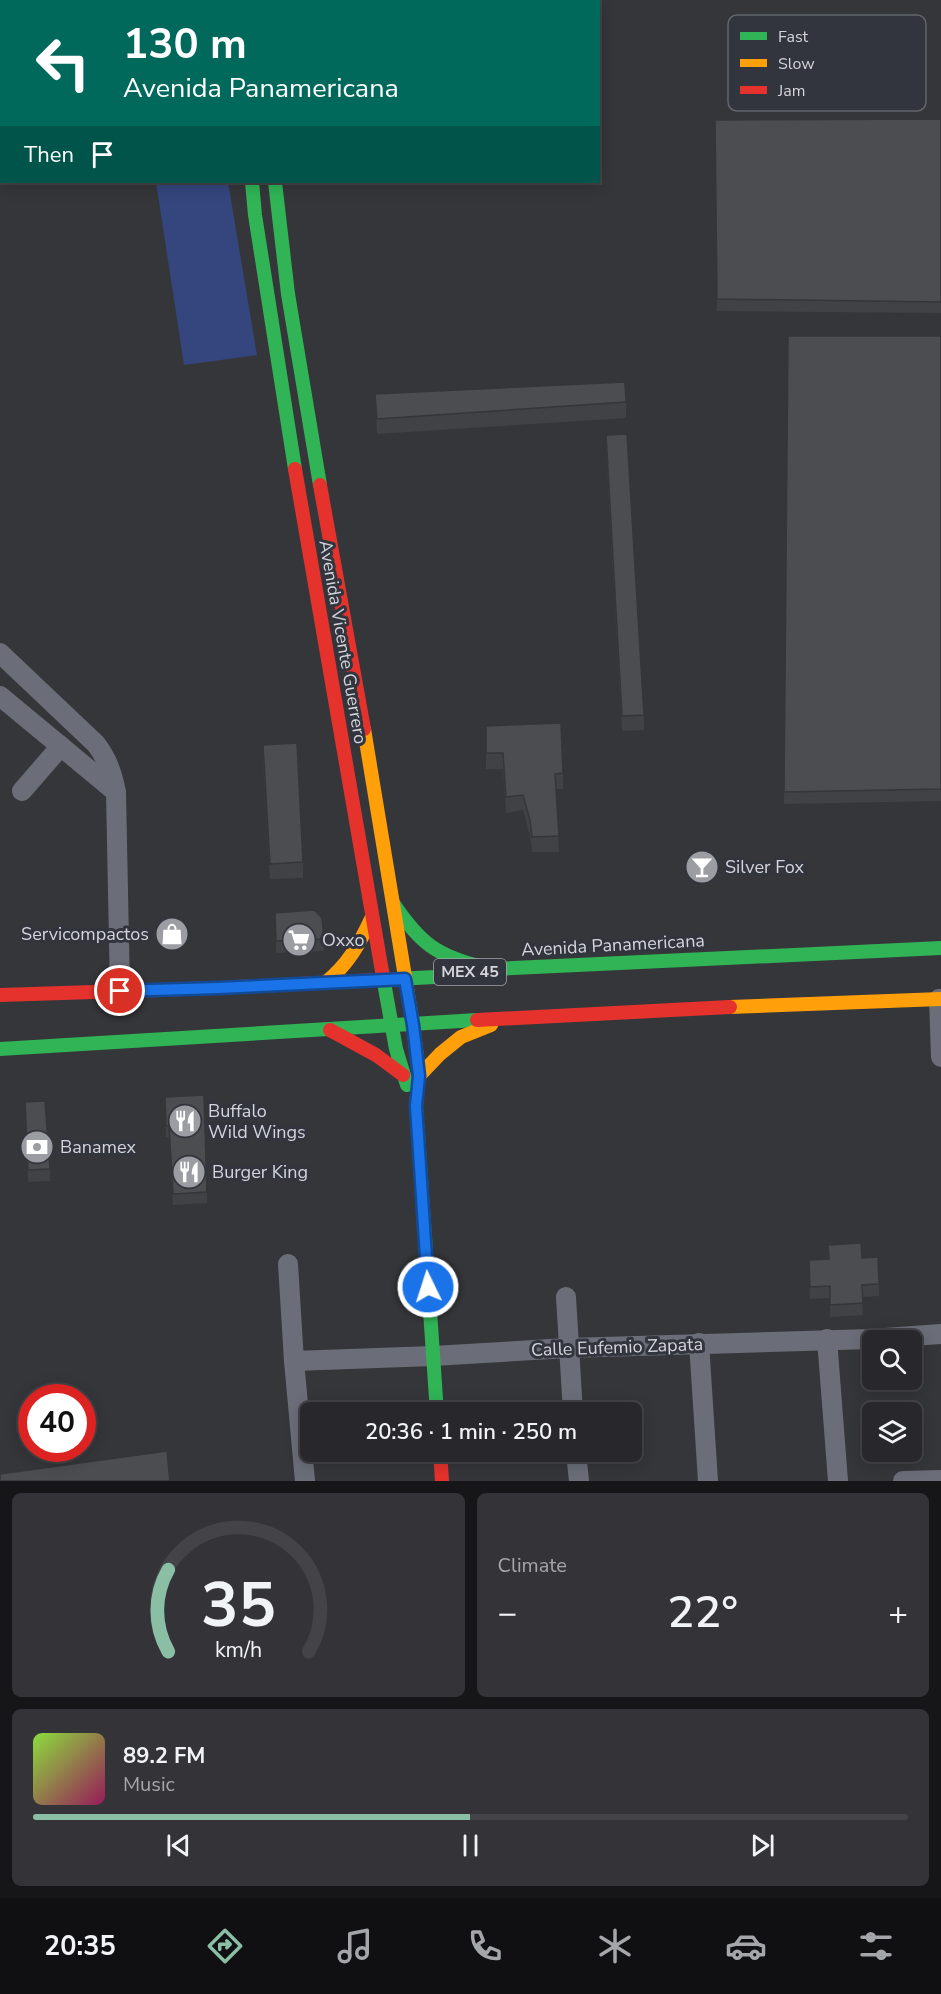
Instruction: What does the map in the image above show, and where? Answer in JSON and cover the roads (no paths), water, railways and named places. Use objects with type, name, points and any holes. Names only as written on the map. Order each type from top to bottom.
[{"type":"main road","name":"Avenida Vicente Guerrero","points":[[252,183],[296,478],[383,980],[403,1075],[416,1106]]},
{"type":"main road","name":"Avenida Vicente Guerrero","points":[[275,183],[288,294],[413,1025],[419,1076],[416,1106],[436,1402]]},
{"type":"main road","points":[[393,903],[410,928],[435,951],[457,961],[494,969]]},
{"type":"main road","points":[[325,983],[346,965],[358,947],[372,917]]},
{"type":"main road","name":"Avenida Panamericana","points":[[0,995],[325,983],[405,979],[494,969],[941,948]]},
{"type":"main road","points":[[0,1049],[626,1011],[940,999]]},
{"type":"main road","points":[[419,1076],[440,1054],[461,1037],[503,1020]]},
{"type":"main road","points":[[327,1029],[376,1055],[403,1075]]},
{"type":"main road","points":[[441,1462],[442,1481]]},
{"type":"street","points":[[0,653],[96,744],[112,770],[116,792],[120,991]]},
{"type":"street","points":[[0,696],[116,792]]},
{"type":"street","points":[[22,791],[61,746]]},
{"type":"street","points":[[940,999],[941,1057]]},
{"type":"street","points":[[288,1264],[304,1481]]},
{"type":"street","points":[[566,1297],[572,1402]]},
{"type":"street","name":"Calle Eufemio Zapata","points":[[294,1361],[941,1334]]},
{"type":"street","points":[[827,1339],[838,1481]]},
{"type":"street","points":[[699,1343],[708,1481]]},
{"type":"street","points":[[577,1462],[579,1481]]},
{"type":"street","points":[[903,1481],[941,1480]]},
{"type":"place","name":"Silver Fox","points":[[702,867]]},
{"type":"place","name":"Servicompactos","points":[[172,934]]},
{"type":"place","name":"Oxxo","points":[[299,940]]},
{"type":"place","name":"Buffalo Wild Wings","points":[[185,1121]]},
{"type":"place","name":"Banamex","points":[[37,1147]]},
{"type":"place","name":"Burger King","points":[[189,1172]]}]
